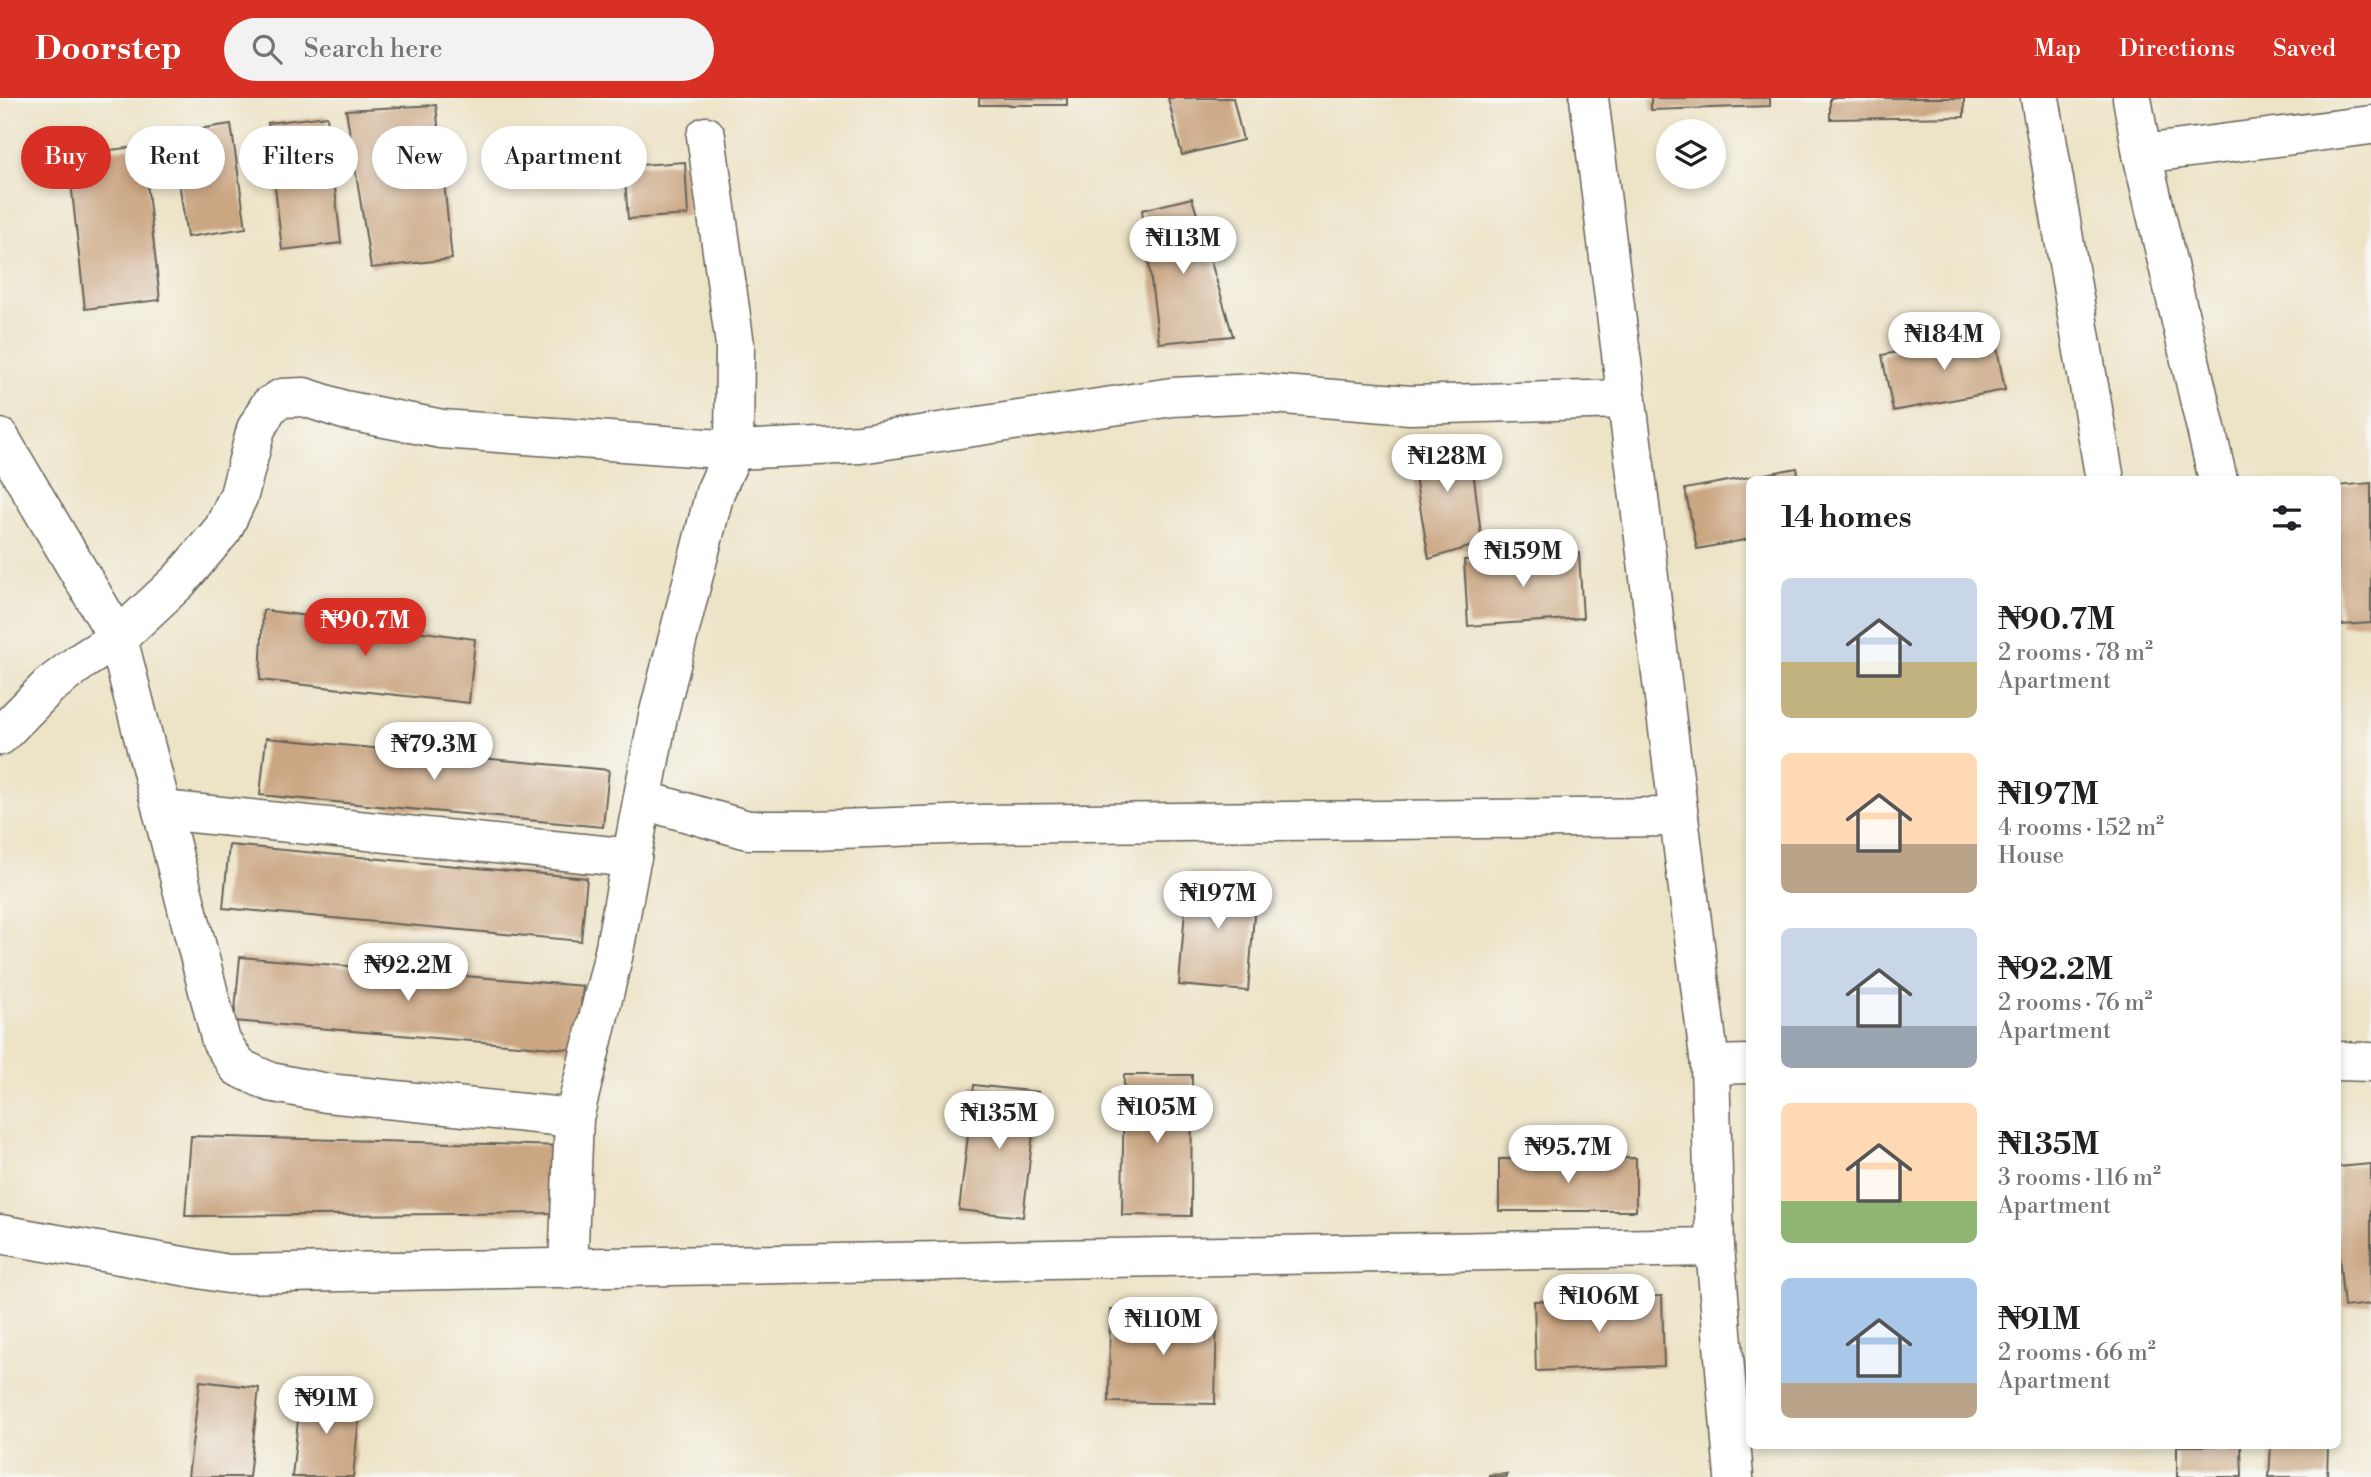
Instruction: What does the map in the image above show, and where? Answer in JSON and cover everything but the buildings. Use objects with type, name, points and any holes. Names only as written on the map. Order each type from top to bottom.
[{"type":"street","points":[[1589,98],[1710,1065],[1715,1247],[1734,1477]]},
{"type":"street","points":[[2040,98],[2104,476]]},
{"type":"street","points":[[2132,98],[2142,154],[2217,476]]},
{"type":"street","points":[[2142,154],[2371,125]]},
{"type":"street","points":[[568,1269],[574,1118],[613,957],[659,716],[715,492],[734,450],[735,345],[706,136]]},
{"type":"street","points":[[0,736],[50,686],[117,638],[179,581],[223,529],[239,495],[256,429],[269,406],[282,398],[304,397],[344,410],[442,429],[734,450],[860,444],[1172,397],[1259,393],[1410,405],[1627,399]]},
{"type":"street","points":[[0,439],[117,638],[221,1041],[238,1066],[270,1082],[327,1093],[574,1118]]},
{"type":"street","points":[[643,800],[748,830],[973,824],[1679,817]]},
{"type":"street","points":[[162,810],[632,858]]},
{"type":"street","points":[[2341,1061],[2371,1062]]},
{"type":"street","points":[[1710,1065],[1746,1064]]},
{"type":"street","points":[[0,1234],[228,1274],[1715,1247]]}]
